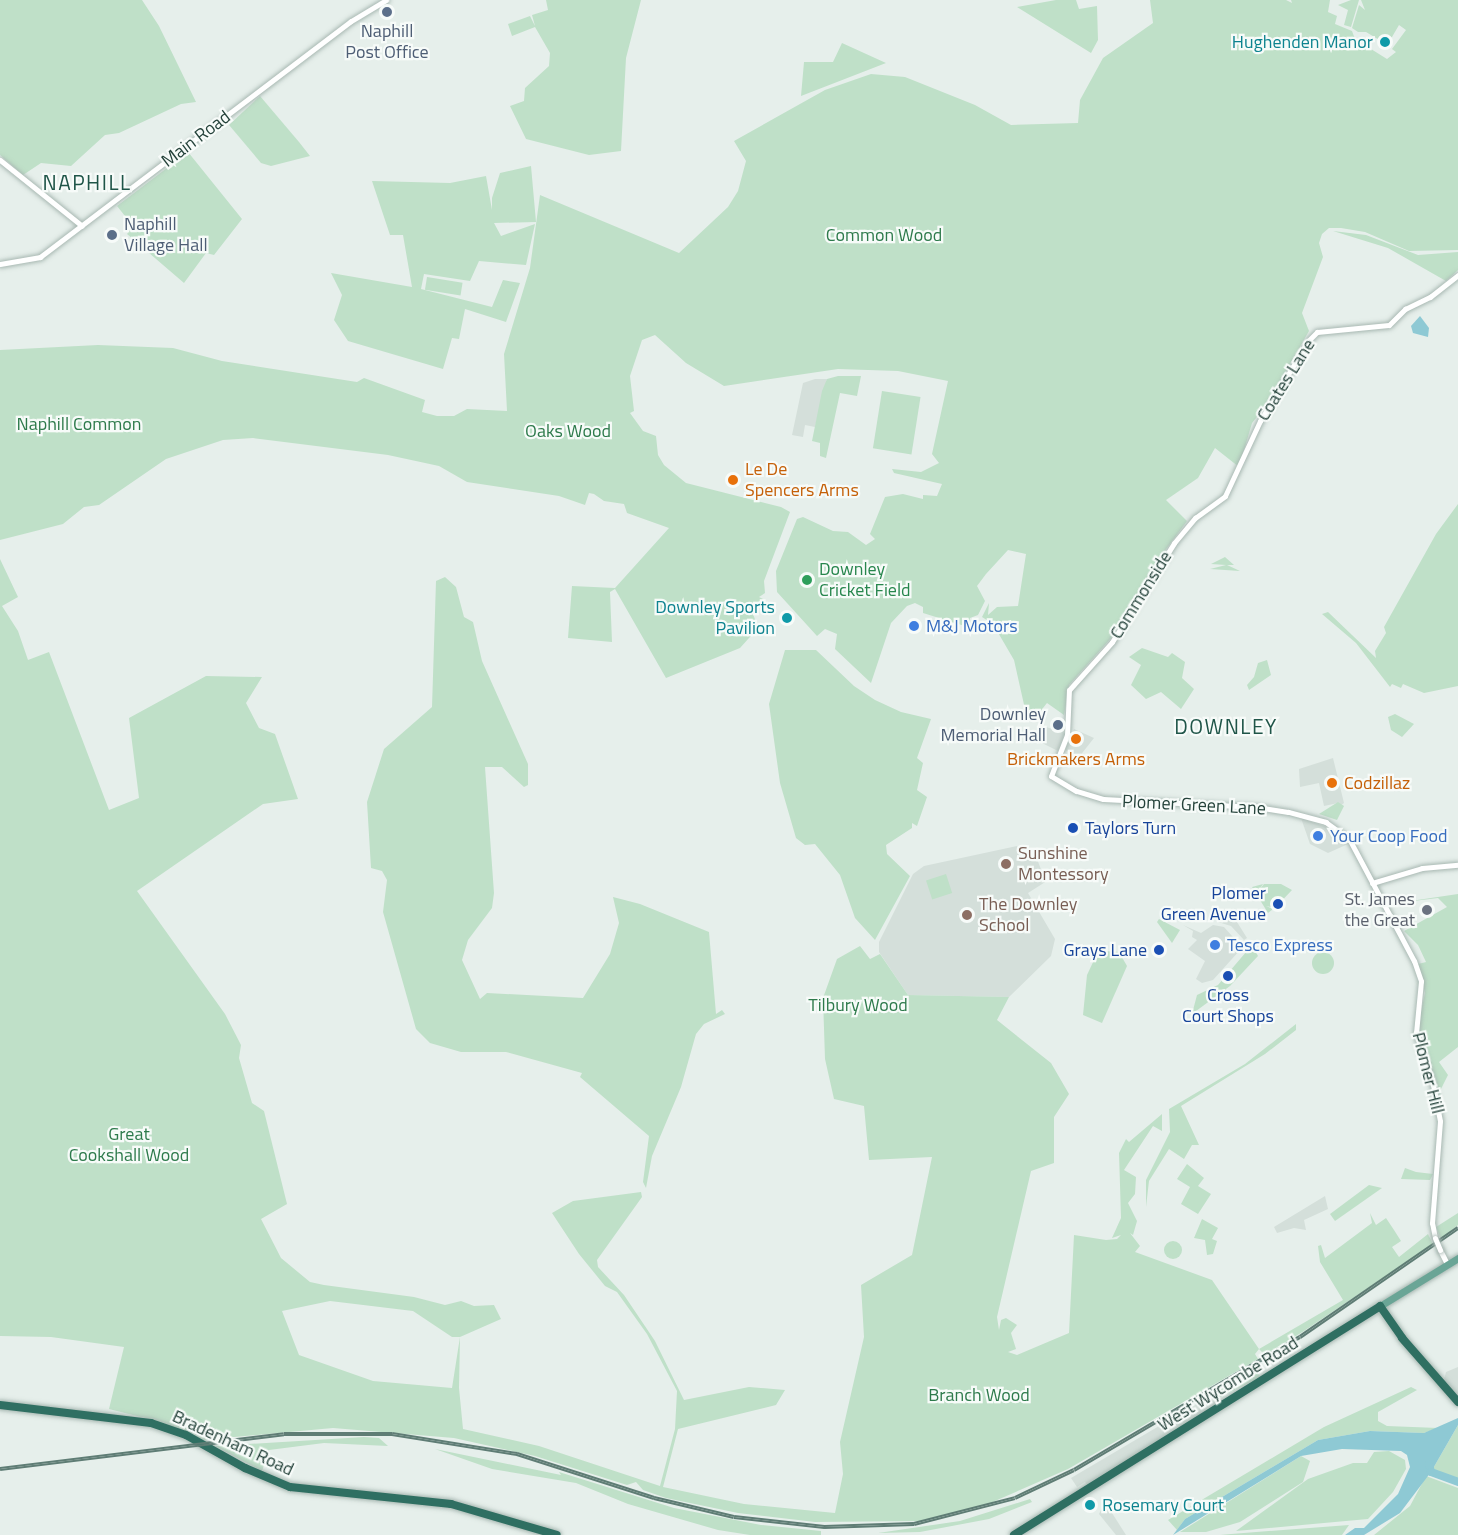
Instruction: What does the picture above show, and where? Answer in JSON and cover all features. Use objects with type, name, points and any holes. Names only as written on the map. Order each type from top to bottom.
[{"type":"highway","points":[[1380,1306],[1402,1338],[1458,1402]]},
{"type":"highway","name":"West Wycombe Road","points":[[1014,1535],[1380,1306]]},
{"type":"highway","name":"Bradenham Road","points":[[0,1405],[151,1423],[186,1435],[245,1468],[290,1487],[451,1504],[557,1535]]},
{"type":"main road","name":"West Wycombe Road","points":[[1380,1306],[1458,1258]]},
{"type":"street","name":"Main Road","points":[[0,264],[40,257],[351,21],[386,0]]},
{"type":"street","points":[[0,160],[82,226]]},
{"type":"street","name":"Coates Lane","points":[[1217,505],[1238,474],[1260,421],[1313,335],[1389,325],[1405,309],[1430,297],[1458,275]]},
{"type":"street","name":"Commonside","points":[[1050,776],[1067,735],[1069,690],[1112,642],[1174,543],[1195,518],[1217,505]]},
{"type":"street","name":"Plomer Green Lane","points":[[1050,776],[1093,797],[1213,807],[1261,807],[1319,819],[1339,830]]},
{"type":"street","name":"Plomer Hill","points":[[1339,830],[1354,845],[1414,961],[1421,981],[1416,1033],[1439,1113],[1432,1223],[1435,1238],[1447,1264]]},
{"type":"street","points":[[1372,883],[1422,867],[1458,865]]},
{"type":"shaded area","points":[[815,379],[827,379],[815,427],[805,425],[803,437],[792,435],[803,383]]},
{"type":"shaded area","points":[[1043,726],[1065,733],[1058,751],[1040,742],[1043,735],[1036,732]]},
{"type":"shaded area","points":[[1074,729],[1094,738],[1079,757],[1065,750]]},
{"type":"shaded area","points":[[1333,758],[1344,803],[1340,806],[1338,803],[1324,806],[1319,783],[1300,787],[1299,769]]},
{"type":"shaded area","points":[[1301,818],[1332,829],[1348,844],[1328,853],[1310,844]]},
{"type":"shaded area","name":"The Downley School","points":[[1017,846],[1020,858],[1037,859],[1042,872],[1050,874],[1050,879],[1028,893],[1055,939],[1051,956],[1009,997],[908,995],[879,952],[879,942],[913,874],[924,866]]},
{"type":"shaded area","points":[[1232,914],[1247,938],[1244,940],[1231,926],[1218,922]]},
{"type":"shaded area","points":[[1183,925],[1201,933],[1213,925],[1224,927],[1240,945],[1240,950],[1213,980],[1202,983],[1196,979],[1205,961],[1188,949],[1197,940],[1192,937],[1193,931]]},
{"type":"shaded area","points":[[1325,1196],[1328,1209],[1304,1220],[1306,1230],[1294,1228],[1277,1233],[1274,1227]]},
{"type":"shaded area","points":[[1458,1367],[1458,1396],[1444,1380],[1446,1372]]},
{"type":"shaded area","points":[[1215,1393],[1221,1399],[1216,1405],[1087,1485],[1085,1482],[1077,1487],[1071,1478]]},
{"type":"shaded area","points":[[1105,1502],[1126,1535],[1116,1535],[1099,1514]]},
{"type":"green space","points":[[0,0],[142,0],[159,26],[196,102],[181,104],[119,133],[105,135],[71,166],[41,163],[23,175],[0,155]]},
{"type":"green space","points":[[546,0],[641,0],[626,58],[621,151],[589,155],[526,139],[510,106],[524,101],[525,88],[549,66],[550,53],[535,27],[512,36],[508,24],[530,16],[535,26],[532,15],[548,10]]},
{"type":"green space","points":[[1056,0],[1076,0],[1079,9],[1097,6],[1098,40],[1091,53],[1017,7]]},
{"type":"green space","points":[[1150,0],[1286,0],[1292,3],[1291,0],[1330,0],[1328,12],[1337,16],[1335,24],[1352,31],[1355,39],[1387,59],[1396,52],[1392,49],[1406,30],[1399,25],[1392,37],[1381,41],[1366,32],[1358,32],[1352,28],[1359,5],[1365,10],[1361,0],[1458,0],[1458,250],[1409,251],[1365,232],[1341,228],[1329,228],[1322,234],[1319,243],[1323,257],[1302,313],[1309,331],[1266,406],[1252,423],[1239,467],[1215,448],[1198,478],[1166,500],[1187,521],[1158,560],[1112,637],[1069,685],[1064,715],[1047,703],[1039,713],[1025,709],[1014,660],[993,624],[982,617],[989,603],[988,615],[997,607],[1018,606],[1026,554],[1008,550],[986,574],[977,586],[985,601],[978,615],[970,618],[968,627],[923,613],[923,607],[915,603],[907,606],[891,623],[871,683],[835,649],[837,634],[825,629],[817,636],[777,592],[776,571],[797,519],[803,517],[833,531],[848,532],[866,545],[875,539],[870,534],[885,497],[903,494],[923,499],[923,495],[937,496],[942,484],[894,473],[892,469],[921,472],[939,463],[932,454],[948,381],[898,371],[838,369],[724,386],[686,363],[655,335],[642,340],[630,376],[634,411],[630,413],[643,431],[656,436],[658,455],[664,465],[686,483],[781,507],[790,512],[764,581],[765,593],[759,597],[763,599],[751,608],[758,628],[740,648],[666,678],[615,589],[610,592],[612,642],[568,638],[572,586],[615,588],[669,528],[627,513],[624,504],[604,501],[594,494],[589,493],[585,505],[559,496],[467,482],[439,466],[388,455],[253,438],[223,440],[166,459],[99,505],[84,507],[63,524],[0,540],[0,350],[98,345],[173,348],[222,361],[357,382],[364,378],[425,400],[422,412],[437,416],[454,416],[467,409],[507,411],[504,354],[530,268],[540,195],[679,253],[728,207],[738,191],[746,161],[734,141],[825,90],[871,74],[905,77],[975,105],[1011,125],[1078,123],[1080,100],[1103,58],[1153,23]]},
{"type":"green space","points":[[1351,0],[1359,0],[1351,27],[1344,25],[1348,10],[1338,5]]},
{"type":"green space","points":[[842,43],[886,63],[801,96],[804,62],[833,62]]},
{"type":"green space","points":[[260,96],[310,156],[271,166],[261,163],[229,125]]},
{"type":"green space","points":[[188,152],[242,219],[214,255],[206,253],[184,283],[127,234],[133,226],[117,206]]},
{"type":"green space","points":[[531,166],[536,222],[494,223],[501,236],[535,224],[526,265],[479,261],[470,281],[424,274],[421,289],[492,307],[503,280],[520,283],[506,322],[465,309],[459,339],[452,338],[443,369],[348,341],[334,320],[342,295],[331,273],[412,287],[403,235],[390,235],[372,181],[450,183],[486,176],[492,210],[492,198],[500,173]]},
{"type":"green space","points":[[1333,231],[1366,235],[1418,255],[1458,252],[1458,270],[1446,281],[1388,248]]},
{"type":"green space","points":[[427,277],[463,283],[461,295],[425,290]]},
{"type":"green space","points":[[838,376],[861,376],[857,396],[840,393],[826,458],[820,456],[820,443],[812,441],[822,391],[827,379]]},
{"type":"green space","points":[[882,391],[921,397],[911,454],[873,448]]},
{"type":"green space","points":[[1458,504],[1458,686],[1424,693],[1403,684],[1401,688],[1392,684],[1390,687],[1356,643],[1322,614],[1328,612],[1376,658],[1375,651],[1386,633],[1384,627],[1436,534]]},
{"type":"green space","points":[[1225,557],[1234,565],[1227,565],[1240,571],[1210,569],[1226,565],[1211,564]]},
{"type":"green space","points":[[0,559],[18,597],[2,606],[18,631],[28,660],[49,652],[109,810],[139,798],[129,718],[206,676],[262,677],[246,703],[259,728],[275,734],[298,799],[263,804],[137,891],[225,1014],[241,1045],[239,1058],[252,1103],[264,1111],[287,1204],[261,1219],[281,1258],[310,1282],[414,1297],[445,1305],[461,1301],[474,1306],[494,1305],[501,1319],[460,1337],[459,1388],[463,1429],[539,1446],[660,1486],[675,1429],[677,1391],[647,1334],[617,1292],[605,1286],[579,1254],[552,1213],[573,1201],[641,1192],[642,1197],[597,1260],[598,1267],[624,1295],[655,1341],[684,1400],[749,1387],[785,1390],[776,1405],[678,1429],[663,1487],[744,1504],[835,1513],[843,1474],[840,1442],[864,1337],[861,1285],[912,1255],[932,1157],[869,1160],[864,1106],[834,1099],[825,1059],[823,998],[837,959],[860,946],[870,959],[880,954],[908,995],[1009,997],[997,1020],[1051,1063],[1069,1094],[1054,1117],[1054,1163],[1031,1171],[997,1317],[999,1330],[1001,1320],[1006,1318],[1017,1325],[1011,1333],[1016,1349],[1008,1352],[1017,1355],[1069,1333],[1074,1235],[1106,1240],[1117,1239],[1121,1235],[1112,1238],[1121,1218],[1119,1153],[1126,1139],[1129,1142],[1162,1114],[1162,1131],[1153,1126],[1124,1170],[1136,1177],[1135,1194],[1128,1203],[1137,1221],[1133,1235],[1130,1233],[1140,1246],[1135,1252],[1212,1280],[1259,1349],[1255,1354],[1258,1359],[1068,1469],[988,1504],[920,1521],[815,1522],[738,1513],[666,1498],[643,1490],[636,1482],[627,1485],[535,1456],[454,1438],[333,1428],[203,1440],[149,1419],[109,1409],[124,1347],[51,1337],[0,1336]],"holes":[[[330,1301],[413,1311],[452,1337],[460,1337],[452,1388],[373,1381],[299,1355],[282,1311]]]},
{"type":"green space","points":[[445,577],[456,587],[464,617],[473,622],[482,661],[528,764],[528,785],[524,787],[502,767],[485,767],[494,893],[492,908],[468,940],[462,960],[480,999],[487,993],[583,998],[610,954],[619,923],[613,897],[640,904],[709,932],[716,1014],[722,1010],[725,1014],[704,1024],[696,1034],[681,1087],[652,1156],[646,1188],[643,1182],[649,1136],[580,1077],[582,1073],[506,1052],[461,1052],[430,1043],[416,1029],[383,912],[387,880],[382,871],[371,868],[367,802],[384,749],[432,707],[436,581]]},
{"type":"green space","points":[[1142,648],[1168,657],[1172,653],[1185,662],[1182,678],[1194,689],[1181,709],[1161,692],[1146,699],[1131,685],[1141,665],[1129,657]]},
{"type":"green space","points":[[785,650],[816,650],[854,686],[875,700],[901,712],[931,719],[917,758],[923,763],[917,790],[927,797],[917,826],[912,823],[912,828],[886,845],[887,854],[910,876],[875,940],[855,918],[840,875],[815,844],[805,845],[796,838],[780,783],[769,704]]},
{"type":"green space","points":[[1267,660],[1271,675],[1249,690],[1247,685],[1254,677],[1258,663]]},
{"type":"green space","points":[[1395,714],[1414,724],[1402,737],[1391,730],[1388,717]]},
{"type":"green space","points":[[1338,802],[1344,806],[1337,820],[1319,814]]},
{"type":"green space","points":[[946,874],[952,893],[932,900],[926,880]]},
{"type":"green space","points":[[1263,884],[1259,890],[1264,884],[1281,884],[1292,890],[1275,908],[1266,906],[1273,909],[1268,913],[1252,887]]},
{"type":"green space","points":[[1458,894],[1458,1047],[1439,1062],[1448,1075],[1440,1091],[1441,1101],[1418,1026],[1425,993],[1418,964],[1426,962],[1418,945],[1404,931],[1447,907],[1438,898],[1397,903]]},
{"type":"green space","points":[[1159,919],[1180,930],[1172,943],[1157,922]]},
{"type":"green space","points":[[1252,945],[1258,956],[1230,986],[1192,1014],[1197,995],[1218,985]]},
{"type":"green space","points":[[1104,951],[1119,952],[1127,966],[1102,1023],[1083,1015],[1087,975],[1095,958]]},
{"type":"green space","points":[[1323,952],[1331,955],[1334,963],[1331,971],[1323,974],[1315,971],[1312,963],[1315,955]]},
{"type":"green space","points":[[1296,1024],[1296,1030],[1265,1054],[1181,1106],[1199,1145],[1192,1145],[1184,1159],[1169,1149],[1149,1181],[1146,1207],[1146,1180],[1170,1132],[1169,1109],[1245,1064]]},
{"type":"green space","points":[[1187,1164],[1204,1178],[1198,1186],[1211,1194],[1198,1214],[1181,1204],[1190,1187],[1177,1179]]},
{"type":"green space","points":[[1405,1168],[1433,1174],[1430,1180],[1401,1179]]},
{"type":"green space","points":[[1369,1185],[1382,1188],[1335,1221],[1330,1214]]},
{"type":"green space","points":[[1370,1213],[1376,1225],[1386,1218],[1394,1230],[1401,1241],[1392,1247],[1399,1257],[1428,1234],[1433,1244],[1265,1355],[1259,1349],[1343,1300],[1320,1262],[1318,1246],[1321,1245],[1325,1258],[1372,1223]]},
{"type":"green space","points":[[1458,1213],[1458,1225],[1441,1239],[1436,1227]]},
{"type":"green space","points":[[1202,1219],[1218,1228],[1212,1239],[1217,1241],[1213,1254],[1207,1255],[1205,1240],[1194,1238]]},
{"type":"green space","points":[[1173,1241],[1179,1244],[1182,1250],[1179,1256],[1173,1259],[1167,1256],[1164,1250],[1167,1244]]},
{"type":"green space","points":[[1254,1370],[1261,1377],[1218,1398],[1215,1393]]},
{"type":"green space","points":[[1411,1387],[1417,1390],[1378,1412],[1378,1421],[1387,1426],[1438,1428],[1424,1433],[1370,1431],[1318,1440],[1185,1519],[1177,1530],[1168,1520],[1324,1427]]},
{"type":"green space","points":[[1458,1425],[1458,1482],[1431,1472]]},
{"type":"green space","points":[[379,1438],[388,1446],[324,1443],[269,1450],[262,1471],[215,1446]]},
{"type":"green space","points":[[435,1449],[561,1475],[559,1472],[674,1508],[761,1525],[821,1531],[821,1535],[750,1535],[718,1530],[628,1504],[576,1483],[492,1469]]},
{"type":"green space","points":[[1389,1451],[1405,1460],[1406,1469],[1393,1492],[1368,1519],[1236,1531],[1308,1479],[1353,1463],[1367,1463],[1374,1452]]},
{"type":"green space","points":[[1301,1456],[1310,1461],[1303,1482],[1240,1522],[1206,1532],[1180,1532]]},
{"type":"green space","points":[[1426,1476],[1458,1488],[1458,1535],[1374,1535],[1410,1506]]},
{"type":"green space","points":[[1030,1499],[1032,1502],[989,1519],[920,1532],[878,1533],[960,1521]]},
{"type":"green space","points":[[1349,1525],[1342,1535],[1220,1535],[1231,1534]]},
{"type":"water","points":[[1420,316],[1429,328],[1428,337],[1413,333],[1411,326]]},
{"type":"water","points":[[1458,1418],[1458,1425],[1431,1472],[1400,1513],[1364,1535],[1345,1535],[1355,1528],[1364,1528],[1398,1494],[1410,1467],[1407,1455],[1401,1451],[1342,1449],[1301,1456],[1173,1535],[1185,1519],[1318,1440],[1370,1431],[1424,1433]]},
{"type":"waterway","points":[[1429,1464],[1431,1472],[1458,1482]]},
{"type":"railway","points":[[0,1469],[284,1434],[392,1434],[517,1454],[654,1498],[734,1517],[824,1527],[914,1524],[1015,1498],[1074,1470],[1300,1337],[1458,1228]]},
{"type":"place","name":"Naphill Post Office","points":[[387,12]]},
{"type":"place","name":"Hughenden Manor","points":[[1385,42]]},
{"type":"place","name":"Naphill Village Hall","points":[[112,235]]},
{"type":"place","name":"Le De Spencers Arms","points":[[733,480]]},
{"type":"place","name":"Downley Cricket Field","points":[[807,580]]},
{"type":"place","name":"Downley Sports Pavilion","points":[[787,618]]},
{"type":"place","name":"M&J Motors","points":[[914,626]]},
{"type":"place","name":"Downley Memorial Hall","points":[[1058,725]]},
{"type":"place","name":"Brickmakers Arms","points":[[1076,739]]},
{"type":"place","name":"Codzillaz","points":[[1332,783]]},
{"type":"place","name":"Taylors Turn","points":[[1073,828]]},
{"type":"place","name":"Your Coop Food","points":[[1318,836]]},
{"type":"place","name":"Sunshine Montessory","points":[[1006,864]]},
{"type":"place","name":"Plomer Green Avenue","points":[[1278,904]]},
{"type":"place","name":"St. James the Great","points":[[1427,910]]},
{"type":"place","name":"The Downley School","points":[[967,915]]},
{"type":"place","name":"Tesco Express","points":[[1215,945]]},
{"type":"place","name":"Grays Lane","points":[[1159,950]]},
{"type":"place","name":"Cross Court Shops","points":[[1228,976]]},
{"type":"place","name":"Rosemary Court","points":[[1090,1505]]},
{"type":"district","name":"NAPHILL","points":[[87,182]]},
{"type":"district","name":"DOWNLEY","points":[[1226,726]]},
{"type":"park label","name":"Common Wood","points":[[884,235]]},
{"type":"park label","name":"Naphill Common","points":[[79,424]]},
{"type":"park label","name":"Oaks Wood","points":[[568,431]]},
{"type":"park label","name":"Tilbury Wood","points":[[858,1005]]},
{"type":"park label","name":"Great Cookshall Wood","points":[[129,1145]]},
{"type":"park label","name":"Branch Wood","points":[[979,1395]]}]
